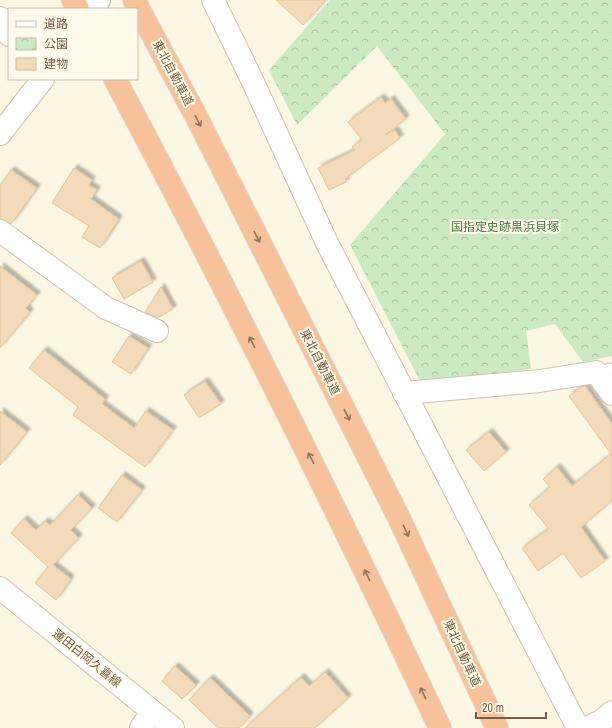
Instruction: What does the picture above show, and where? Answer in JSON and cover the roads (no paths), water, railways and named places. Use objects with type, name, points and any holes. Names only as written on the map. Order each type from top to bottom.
[{"type":"highway","name":"東北自動車道","points":[[134,0],[196,116],[399,518],[497,728]]},
{"type":"highway","points":[[116,80],[231,300],[324,484],[440,728]]},
{"type":"street","points":[[213,0],[253,82],[327,243],[578,728]]},
{"type":"street","points":[[0,18],[8,33]]},
{"type":"street","points":[[0,134],[36,82]]},
{"type":"street","points":[[0,231],[106,308],[157,331]]},
{"type":"street","points":[[404,393],[512,384],[604,371],[612,394]]},
{"type":"street","name":"蓮田白岡久喜線","points":[[0,588],[147,720],[173,728]]},
{"type":"street","points":[[587,728],[602,720],[612,712]]},
{"type":"park label","name":"国指定史跡黒浜貝塚","points":[[505,227]]}]
